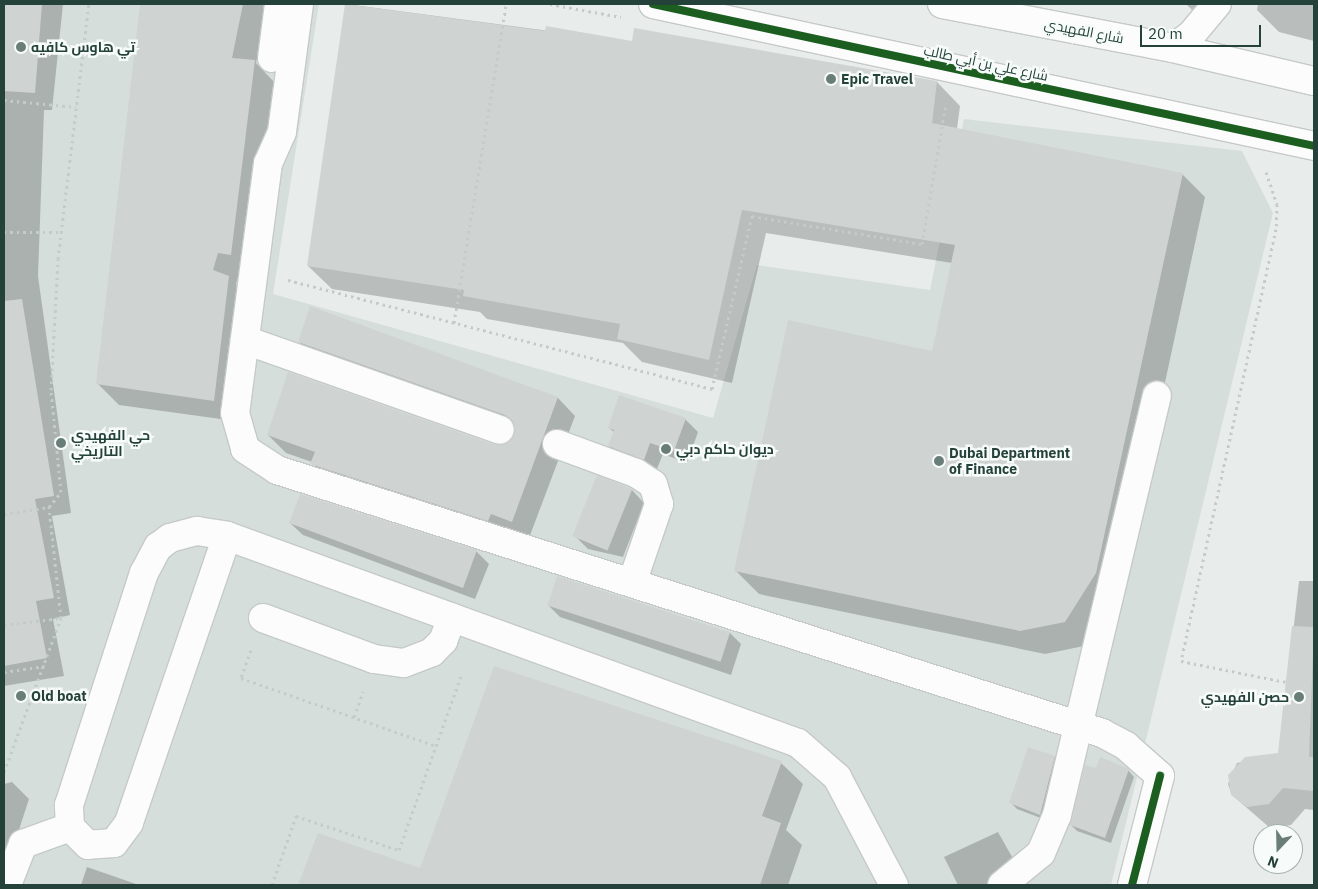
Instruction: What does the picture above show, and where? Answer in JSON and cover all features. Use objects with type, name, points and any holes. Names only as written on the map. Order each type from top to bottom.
[{"type":"street","points":[[268,164],[263,130],[279,4]]},
{"type":"street","points":[[298,4],[282,132],[268,164],[244,340],[235,426],[254,459],[632,583],[1076,725],[1126,746],[1160,776],[1132,885]]},
{"type":"street","name":"شارع علي بن أبي طالب","points":[[653,4],[1314,146]]},
{"type":"street","name":"شارع الفهيدي","points":[[942,4],[1173,48],[1314,81]]},
{"type":"street","points":[[1173,48],[1191,35],[1217,4]]},
{"type":"street","points":[[244,340],[500,430]]},
{"type":"street","points":[[1002,885],[1033,864],[1048,841],[1157,396]]},
{"type":"street","points":[[557,444],[636,473],[653,484],[659,504],[632,583]]},
{"type":"street","points":[[227,536],[123,835],[114,843],[88,845],[70,827],[69,805],[149,558],[164,542],[183,533],[227,536],[798,743],[837,777],[894,885]]},
{"type":"street","points":[[263,618],[374,659],[404,663],[432,652],[443,642],[452,618]]},
{"type":"street","points":[[7,885],[23,844],[70,827]]},
{"type":"path","points":[[4,514],[49,507],[61,492],[51,390],[61,232],[89,4]]},
{"type":"path","points":[[454,323],[506,4]]},
{"type":"path","points":[[282,278],[712,389],[752,216],[922,244],[953,68]]},
{"type":"path","points":[[4,100],[76,107]]},
{"type":"path","points":[[1273,184],[1276,229],[1181,661],[1286,682]]},
{"type":"path","points":[[4,232],[61,232]]},
{"type":"path","points":[[4,772],[62,618],[49,507]]},
{"type":"path","points":[[4,625],[62,618]]},
{"type":"path","points":[[263,618],[241,678],[436,746]]},
{"type":"path","points":[[272,885],[296,816],[399,850],[478,628]]},
{"type":"path","points":[[4,672],[44,666]]},
{"type":"shaded area","name":"ديوان حاكم دبي","points":[[4,4],[319,4],[273,294],[713,418],[757,265],[930,290],[964,119],[1242,151],[1273,213],[1111,885],[4,885]]},
{"type":"building","name":"تي هاوس كافيه","points":[[4,4],[42,4],[35,93],[4,91]]},
{"type":"building","points":[[140,4],[243,4],[232,58],[255,60],[231,255],[218,253],[213,270],[229,276],[214,401],[96,384]]},
{"type":"building","points":[[345,4],[545,31],[546,26],[632,41],[634,28],[937,81],[932,123],[1183,173],[1096,573],[1065,622],[1020,631],[734,571],[788,320],[932,351],[955,245],[742,210],[709,360],[617,339],[620,324],[463,296],[464,290],[307,266]]},
{"type":"building","points":[[22,299],[54,496],[35,499],[54,598],[36,601],[47,658],[4,666],[4,301]]},
{"type":"building","points":[[310,306],[558,397],[512,522],[491,514],[488,521],[310,464],[315,452],[267,435],[288,372],[495,445],[510,442],[515,435],[512,420],[505,415],[298,342]]},
{"type":"building","points":[[619,395],[686,418],[674,451],[650,443],[644,460],[608,446],[614,430],[608,428]]},
{"type":"building","points":[[597,475],[632,489],[608,550],[572,536]]},
{"type":"building","points":[[300,494],[477,550],[463,588],[289,523]]},
{"type":"building","points":[[557,576],[730,632],[721,662],[547,605]]},
{"type":"building","name":"حصن الفهيدي","points":[[1292,626],[1314,627],[1309,757],[1314,757],[1314,791],[1283,788],[1269,804],[1247,807],[1231,795],[1228,775],[1245,757],[1278,753]]},
{"type":"building","points":[[494,666],[782,761],[762,816],[781,823],[760,885],[298,885],[318,833],[420,868]]},
{"type":"building","points":[[1028,747],[1055,756],[1040,815],[1009,803]]},
{"type":"building","points":[[1100,757],[1129,769],[1105,838],[1070,825],[1085,765],[1096,768]]},
{"type":"cycle path","points":[[653,4],[1314,146]]},
{"type":"cycle path","points":[[1132,885],[1160,776]]},
{"type":"place","name":"تي هاوس كافيه","points":[[21,47]]},
{"type":"place","name":"Epic Travel","points":[[831,79]]},
{"type":"place","name":"حي الفهيدي التاريخي","points":[[61,443]]},
{"type":"place","name":"ديوان حاكم دبي","points":[[666,449]]},
{"type":"place","name":"Dubai Department of Finance","points":[[939,461]]},
{"type":"place","name":"Old boat","points":[[21,696]]},
{"type":"place","name":"حصن الفهيدي","points":[[1299,697]]}]
